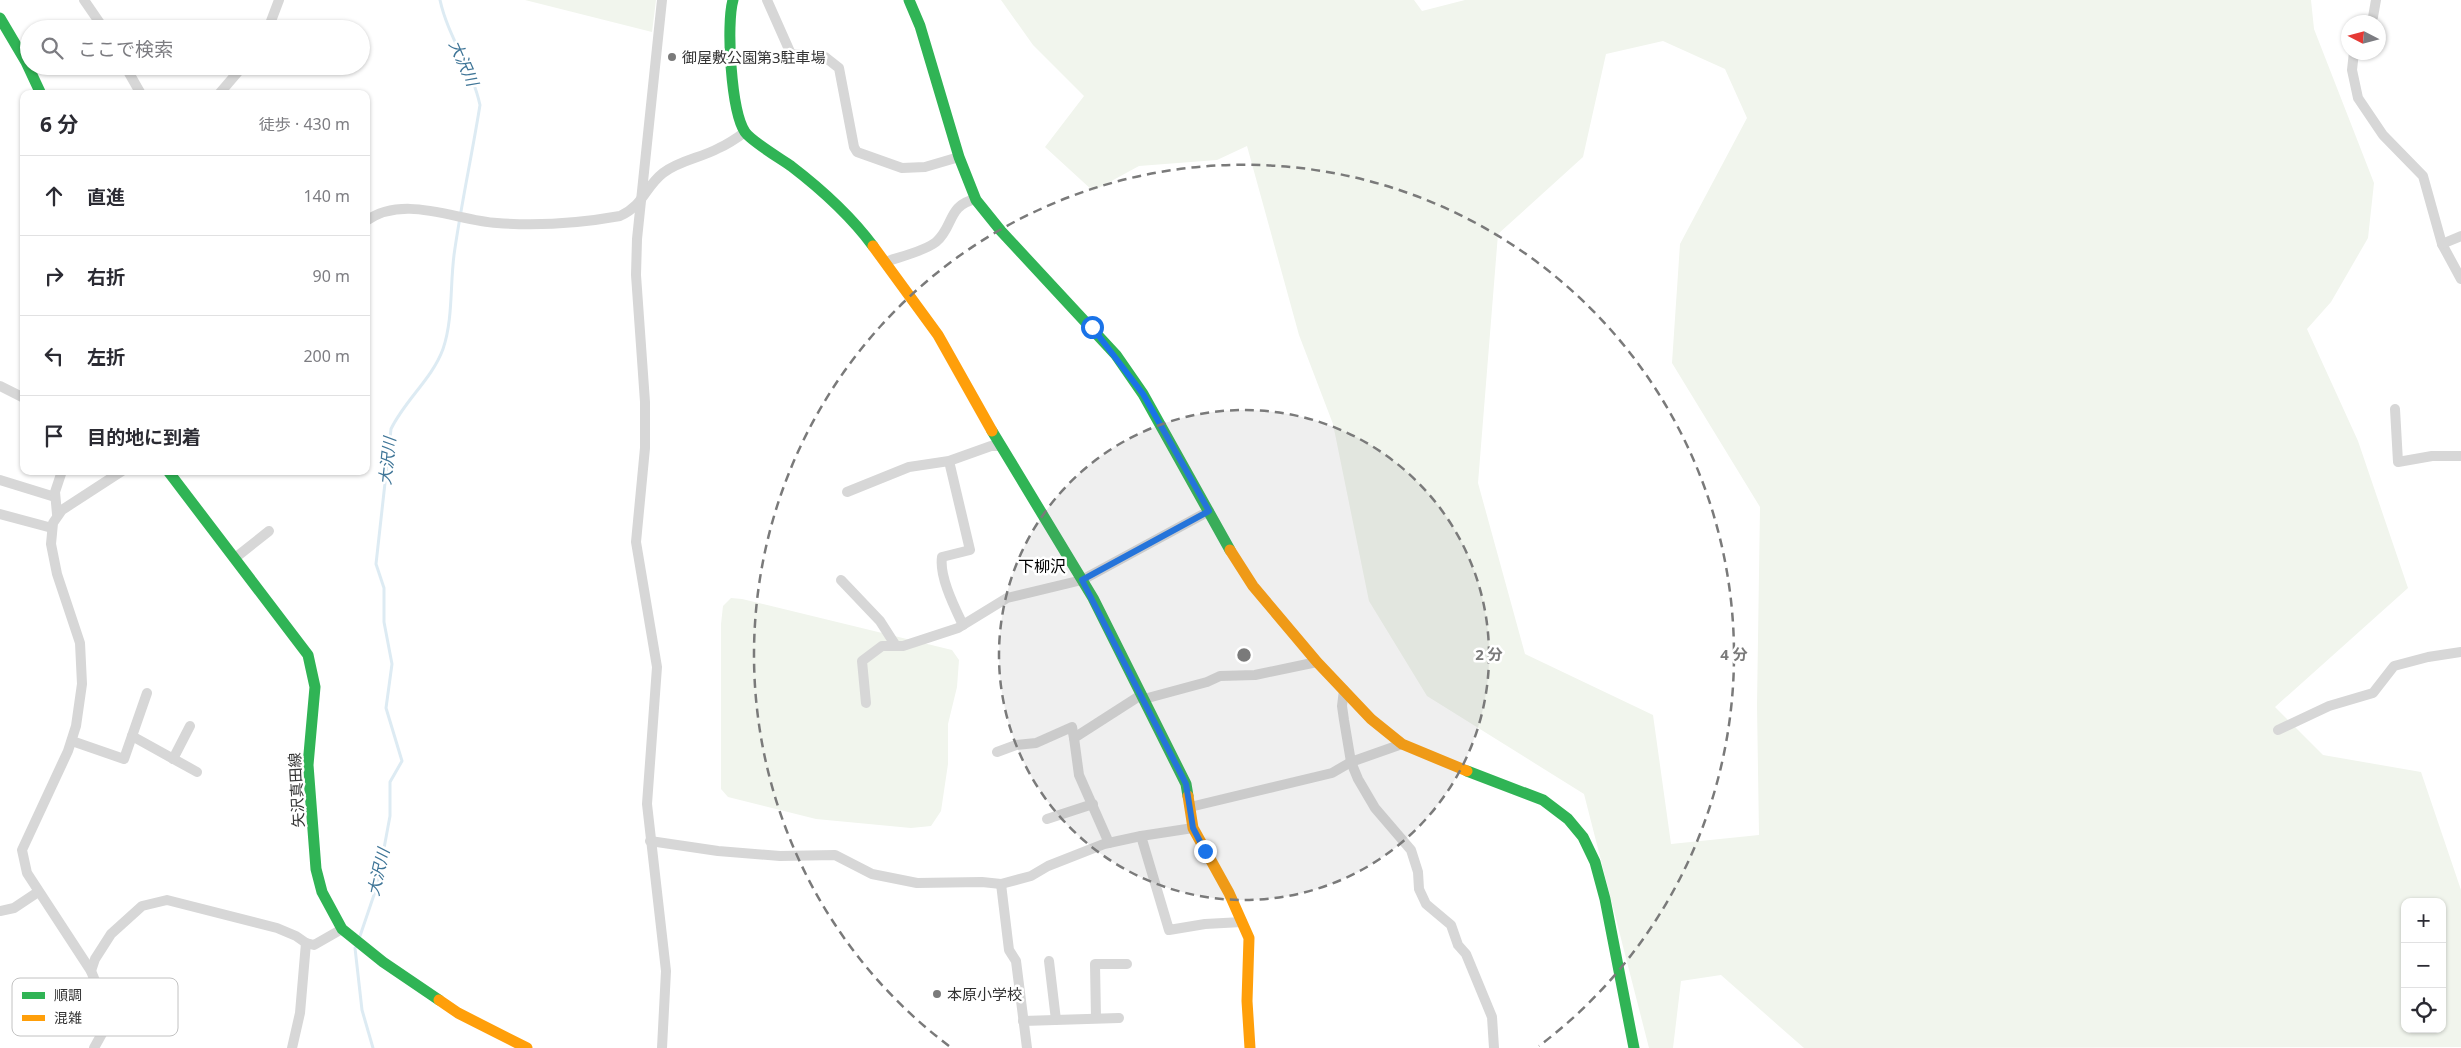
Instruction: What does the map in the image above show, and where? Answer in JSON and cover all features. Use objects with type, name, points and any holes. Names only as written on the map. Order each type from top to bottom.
[{"type":"street","points":[[84,0],[98,20]]},
{"type":"street","points":[[271,20],[279,0]]},
{"type":"street","points":[[662,0],[643,200],[637,239],[636,275],[645,402],[645,448],[636,542],[657,667],[647,804],[666,972],[662,1048]]},
{"type":"street","points":[[733,0],[730,10],[732,80],[734,97],[746,132],[821,189],[865,235],[938,335],[1000,446],[1082,580],[1186,784],[1193,828],[1229,893],[1249,938],[1247,1001],[1250,1048]]},
{"type":"street","points":[[766,0],[791,54],[825,57],[840,68],[854,147],[857,152],[902,168],[925,167],[959,157]]},
{"type":"street","points":[[909,0],[920,26],[959,157],[976,199],[1001,231],[1116,355],[1143,394],[1234,558],[1253,586],[1317,662],[1371,719],[1402,744],[1460,769],[1543,800],[1568,820],[1583,837],[1596,862],[1605,899],[1634,1048]]},
{"type":"street","points":[[2374,15],[2376,0]]},
{"type":"street","points":[[0,18],[20,52]]},
{"type":"street","points":[[2353,60],[2352,70],[2358,98],[2383,134],[2423,176],[2442,244],[2461,279]]},
{"type":"street","points":[[32,75],[38,90]]},
{"type":"street","points":[[130,75],[139,90]]},
{"type":"street","points":[[222,90],[235,75]]},
{"type":"street","points":[[370,218],[376,214],[401,208],[496,223],[527,224],[605,219],[630,212],[643,200],[662,174],[675,165],[719,149],[746,132]]},
{"type":"street","points":[[885,262],[934,244],[943,234],[948,222],[959,206],[976,199]]},
{"type":"street","points":[[2442,244],[2461,236]]},
{"type":"street","points":[[0,386],[20,396]]},
{"type":"street","points":[[2395,409],[2398,462],[2432,456],[2461,456]]},
{"type":"street","points":[[847,492],[909,467],[949,461],[991,446],[1000,446]]},
{"type":"street","points":[[949,461],[970,550],[942,557],[941,564],[952,602],[963,625]]},
{"type":"street","points":[[61,475],[55,492],[57,514],[52,528],[51,544],[57,574],[80,644],[82,684],[72,741],[22,850],[27,873],[94,978]]},
{"type":"street","points":[[57,514],[115,475]]},
{"type":"street","name":"矢沢真田線","points":[[171,475],[308,655],[314,675],[315,687],[308,765],[316,869],[322,892],[342,929],[383,962],[458,1013],[527,1048]]},
{"type":"street","points":[[0,480],[55,496]]},
{"type":"street","points":[[866,703],[862,662],[882,646],[903,646],[963,625],[1007,598],[1082,580],[1209,511]]},
{"type":"street","points":[[0,514],[52,528]]},
{"type":"street","points":[[235,558],[269,531]]},
{"type":"street","points":[[841,580],[880,621],[896,646]]},
{"type":"street","points":[[2278,730],[2329,706],[2373,693],[2394,666],[2428,657],[2461,652]]},
{"type":"street","points":[[1074,738],[1143,697],[1206,682],[1220,676],[1255,675],[1317,662]]},
{"type":"street","points":[[1344,690],[1342,706],[1351,762],[1358,779],[1375,808],[1410,850],[1418,872],[1419,889],[1422,898],[1426,904],[1451,925],[1458,945],[1466,954],[1492,1017],[1494,1048]]},
{"type":"street","points":[[72,741],[124,759],[147,693]]},
{"type":"street","points":[[173,759],[190,726]]},
{"type":"street","points":[[997,752],[1016,745],[1036,742],[1072,727],[1079,774],[1109,843]]},
{"type":"street","points":[[132,736],[197,772]]},
{"type":"street","points":[[1190,808],[1332,773],[1351,762],[1402,744]]},
{"type":"street","points":[[1047,819],[1093,804]]},
{"type":"street","points":[[650,841],[718,851],[771,855],[835,855],[872,874],[917,883],[982,882],[1001,884],[1031,876],[1048,866],[1109,843],[1193,828]]},
{"type":"street","points":[[1141,836],[1169,930],[1205,924],[1242,922]]},
{"type":"street","points":[[1001,884],[1009,950],[1016,961],[1027,1048]]},
{"type":"street","points":[[0,911],[14,908],[38,892]]},
{"type":"street","points":[[91,971],[95,959],[110,934],[142,906],[167,900],[277,928],[296,936],[306,943],[319,944],[342,929]]},
{"type":"street","points":[[292,1048],[300,1013],[306,943]]},
{"type":"street","points":[[1049,960],[1056,1020]]},
{"type":"street","points":[[1096,1018],[1095,964],[1127,964]]},
{"type":"street","points":[[1024,1022],[1119,1018]]},
{"type":"street","points":[[94,1048],[101,1036]]},
{"type":"shaded area","points":[[525,0],[656,0],[652,32]]},
{"type":"shaded area","points":[[1001,0],[1414,0],[1422,11],[1465,0],[2311,0],[2314,29],[2374,183],[2368,238],[2331,302],[2307,329],[2358,441],[2408,588],[2275,707],[2323,755],[2421,772],[2461,890],[2461,1047],[1804,1048],[1721,975],[1681,981],[1673,1048],[1649,1048],[1584,794],[1427,696],[1369,601],[1333,424],[1299,335],[1247,146],[1217,160],[1139,166],[1093,191],[1045,147],[1084,96],[1033,45]],"holes":[[[1663,41],[1725,69],[1747,118],[1680,244],[1672,363],[1760,507],[1757,705],[1759,835],[1671,844],[1653,715],[1525,654],[1478,483],[1498,234],[1583,157],[1606,54]]]},
{"type":"shaded area","points":[[731,598],[742,599],[952,650],[959,660],[957,687],[948,724],[948,764],[941,811],[931,826],[911,828],[816,819],[728,797],[721,789],[721,624],[723,606]]},
{"type":"waterway","name":"大沢川","points":[[360,936],[377,886],[390,816],[390,782],[402,761],[386,708],[392,664],[384,622],[384,588],[376,564],[391,429],[403,408],[432,370],[443,349],[450,315],[454,255],[480,105],[472,78],[448,27],[440,0]]},
{"type":"waterway","name":"大沢川","points":[[355,948],[362,1010],[373,1048]]},
{"type":"traffic: fast","points":[[733,0],[730,28],[731,67],[736,106],[745,132],[824,193],[845,213],[873,246]]},
{"type":"traffic: fast","points":[[909,0],[920,26],[959,157],[976,200],[1001,231],[1116,355],[1143,394],[1230,550]]},
{"type":"traffic: fast","points":[[0,18],[20,52]]},
{"type":"traffic: fast","points":[[32,75],[39,90]]},
{"type":"traffic: fast","points":[[992,431],[1093,598],[1186,784],[1188,796]]},
{"type":"traffic: fast","points":[[171,475],[308,655],[315,687],[308,765],[316,869],[322,892],[342,929],[383,962],[439,1000]]},
{"type":"traffic: fast","points":[[1467,771],[1543,800],[1568,819],[1583,837],[1595,862],[1605,899],[1634,1048]]},
{"type":"traffic: slow","points":[[873,246],[938,335],[992,431]]},
{"type":"traffic: slow","points":[[1230,550],[1253,586],[1317,662],[1371,719],[1402,744],[1467,771]]},
{"type":"traffic: slow","points":[[1188,796],[1193,828],[1229,893],[1249,938],[1247,1001],[1250,1048]]},
{"type":"traffic: slow","points":[[439,1000],[458,1013],[527,1048]]},
{"type":"place","name":"御屋敷公園第3駐車場","points":[[672,57]]},
{"type":"place","name":"本原小学校","points":[[937,994]]},
{"type":"district","name":"下柳沢","points":[[1042,566]]},
{"type":"route","points":[[1092,327],[1116,355],[1143,394],[1209,511],[1082,580],[1093,598],[1186,784],[1193,828],[1205,851]]}]
